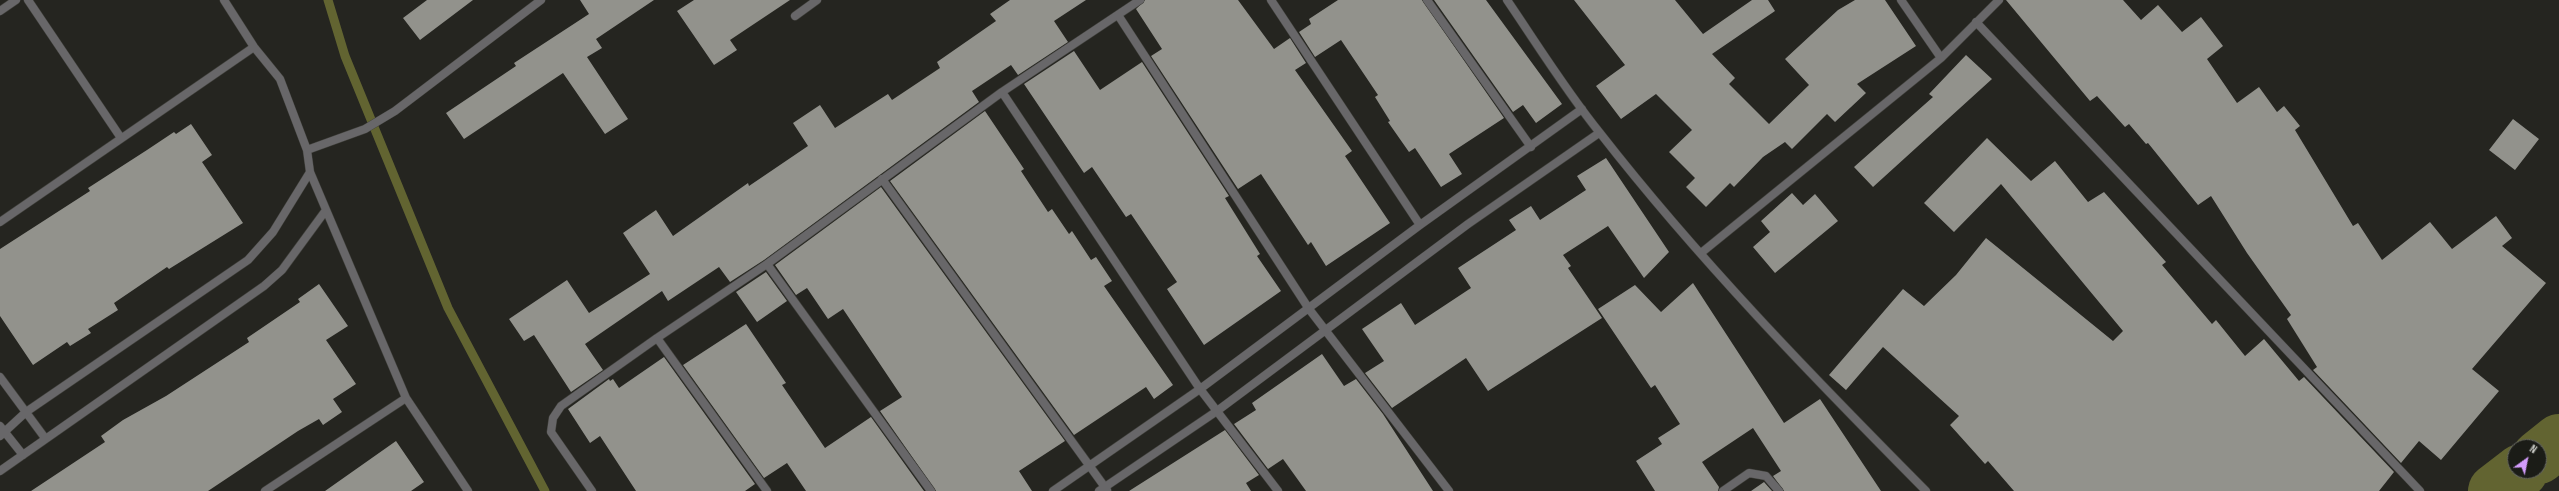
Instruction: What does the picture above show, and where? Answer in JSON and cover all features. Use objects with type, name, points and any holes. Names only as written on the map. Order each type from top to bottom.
[{"type":"street","points":[[0,10],[16,0]]},
{"type":"street","points":[[28,0],[121,138]]},
{"type":"street","points":[[224,0],[254,47],[280,79],[307,150],[310,172],[406,398],[468,491]]},
{"type":"street","points":[[307,150],[365,129],[395,111],[541,0]]},
{"type":"street","points":[[795,16],[817,0]]},
{"type":"street","points":[[592,491],[551,432],[553,418],[561,406],[657,338],[767,264],[1002,92],[1140,0]]},
{"type":"street","points":[[1271,0],[1420,225]]},
{"type":"street","points":[[1427,0],[1531,147]]},
{"type":"street","points":[[1507,0],[1599,133],[1700,253],[1828,392],[1926,491]]},
{"type":"street","points":[[1901,0],[1942,58]]},
{"type":"street","points":[[1700,253],[1942,58],[1999,0]]},
{"type":"street","points":[[1118,15],[1309,309],[1327,330],[1449,491]]},
{"type":"street","points":[[1976,22],[2420,491]]},
{"type":"street","points":[[0,222],[254,47]]},
{"type":"street","points":[[1002,92],[1200,389],[1278,491]]},
{"type":"street","points":[[1053,491],[1200,389],[1420,225],[1531,147],[1582,109]]},
{"type":"street","points":[[882,179],[1090,464],[1103,490],[1217,411],[1468,224],[1599,133]]},
{"type":"street","points":[[23,455],[2,431],[26,412],[248,260],[273,232],[310,172]]},
{"type":"street","points":[[0,471],[45,438],[264,286],[282,270],[326,210]]},
{"type":"street","points":[[767,264],[931,491]]},
{"type":"street","points":[[657,338],[767,491]]},
{"type":"street","points":[[0,377],[45,438]]},
{"type":"street","points":[[265,491],[406,398]]},
{"type":"street","points":[[1723,491],[1749,473],[1766,476],[1779,491]]},
{"type":"building","points":[[427,0],[473,0],[420,40],[403,18]]},
{"type":"building","points":[[580,0],[654,0],[596,39],[602,48],[587,57],[628,119],[605,134],[563,73],[464,139],[446,113],[516,66],[514,63],[589,14]]},
{"type":"building","points":[[694,0],[790,0],[730,40],[737,50],[714,65],[677,11]]},
{"type":"building","points":[[1010,0],[1086,0],[1054,21],[1068,42],[1018,75],[1011,65],[972,91],[979,102],[764,260],[730,282],[719,267],[668,301],[662,291],[585,344],[603,370],[571,392],[534,335],[524,341],[509,319],[567,280],[589,313],[650,274],[623,233],[656,210],[673,236],[748,183],[749,186],[808,146],[793,123],[820,105],[835,128],[888,94],[892,100],[940,68],[937,62],[996,21],[990,14]]},
{"type":"building","points":[[1145,0],[1238,0],[1274,49],[1290,38],[1306,63],[1295,70],[1352,151],[1345,156],[1390,223],[1326,266],[1311,242],[1308,245],[1261,174],[1238,189],[1151,56],[1162,49],[1136,9]]},
{"type":"building","points":[[1338,0],[1422,0],[1504,118],[1449,154],[1462,174],[1441,187],[1415,148],[1409,152],[1388,122],[1390,121],[1375,97],[1378,95],[1341,40],[1315,57],[1299,32],[1311,24],[1309,19]]},
{"type":"building","points":[[1434,0],[1486,0],[1562,104],[1536,123],[1523,105],[1513,112]]},
{"type":"building","points":[[1574,0],[1675,0],[1703,34],[1752,0],[1768,0],[1775,11],[1712,54],[1735,78],[1729,84],[1769,124],[1809,85],[1785,59],[1838,10],[1855,0],[1885,0],[1916,46],[1857,84],[1866,93],[1835,122],[1827,114],[1792,149],[1785,142],[1763,157],[1734,187],[1730,183],[1706,207],[1686,187],[1695,178],[1669,152],[1692,130],[1656,94],[1621,119],[1596,86],[1625,65]]},
{"type":"building","points":[[2006,0],[2123,0],[2141,20],[2158,5],[2182,32],[2201,17],[2223,46],[2207,59],[2237,103],[2259,87],[2277,112],[2284,106],[2300,126],[2295,130],[2353,226],[2358,223],[2382,260],[2430,222],[2452,249],[2496,216],[2512,238],[2502,246],[2546,283],[2472,369],[2499,391],[2441,460],[2419,441],[2401,463],[2313,370],[2317,367],[2287,319],[2291,315],[2247,253],[2211,196],[2198,205],[2148,143],[2146,144],[2129,124],[2125,127],[2097,96],[2090,101]]},
{"type":"building","points":[[1074,51],[1100,90],[1142,62],[1229,196],[1225,198],[1260,254],[1257,256],[1281,291],[1204,345],[1167,289],[1177,282],[1131,214],[1126,217],[1092,167],[1084,173],[1024,84]]},
{"type":"building","points":[[1966,55],[1992,79],[1873,187],[1854,167],[1933,97],[1929,94]]},
{"type":"building","points":[[985,111],[1024,169],[1021,171],[1048,212],[1052,209],[1069,234],[1072,231],[1091,260],[1096,257],[1112,281],[1104,286],[1173,385],[1154,399],[1146,387],[1074,435],[890,181]]},
{"type":"building","points":[[2513,119],[2539,139],[2515,170],[2489,150]]},
{"type":"building","points":[[191,124],[212,155],[202,162],[243,223],[169,269],[167,267],[114,303],[118,310],[88,329],[91,333],[70,346],[67,342],[33,365],[0,316],[0,249],[90,191],[88,188],[174,132],[176,134]]},
{"type":"building","points":[[1987,138],[2031,181],[2055,161],[2088,202],[2104,192],[2166,262],[2162,265],[2212,324],[2216,320],[2245,356],[2264,339],[2299,381],[2304,377],[2394,472],[2379,491],[2014,491],[1988,461],[1985,464],[1950,425],[1959,416],[1883,347],[1846,390],[1829,375],[1903,289],[1924,306],[1956,275],[1986,238],[2113,341],[2123,331],[2001,184],[1954,232],[1924,203]]},
{"type":"building","points":[[1606,158],[1669,252],[1644,278],[1608,226],[1563,255],[1571,266],[1568,268],[1602,318],[1488,391],[1466,358],[1392,408],[1365,373],[1384,361],[1362,329],[1401,303],[1415,325],[1471,288],[1458,268],[1516,230],[1509,220],[1531,206],[1540,220],[1586,190],[1577,176]]},
{"type":"building","points":[[881,187],[1065,441],[1019,471],[1032,491],[936,491],[880,411],[902,397],[843,309],[828,319],[807,288],[796,295],[775,265]]},
{"type":"building","points":[[1792,193],[1803,205],[1815,194],[1838,221],[1775,273],[1753,247],[1770,232],[1761,221]]},
{"type":"building","points":[[766,272],[787,301],[757,322],[736,292]]},
{"type":"building","points":[[1693,283],[1784,423],[1820,399],[1881,491],[1784,491],[1773,476],[1781,471],[1753,428],[1702,462],[1719,487],[1718,491],[1655,491],[1636,461],[1662,444],[1658,438],[1680,424],[1655,385],[1651,388],[1598,309],[1635,285],[1661,312]]},
{"type":"building","points":[[319,284],[348,326],[326,340],[356,384],[333,399],[342,412],[323,425],[319,419],[298,431],[208,491],[31,491],[105,442],[101,436],[123,420],[166,396],[249,342],[247,338],[300,302],[298,299]]},
{"type":"building","points":[[746,324],[786,383],[782,385],[825,448],[871,417],[924,491],[806,491],[787,463],[764,478],[683,365]]},
{"type":"building","points":[[1322,354],[1344,386],[1356,379],[1383,414],[1433,491],[1306,491],[1283,459],[1268,469],[1234,424],[1256,410],[1252,403]]},
{"type":"building","points":[[664,357],[755,484],[745,491],[636,491],[600,436],[590,443],[568,409],[609,379],[610,381],[613,379],[619,388]]},
{"type":"building","points":[[1225,430],[1259,475],[1246,483],[1251,491],[1129,491]]},
{"type":"building","points":[[396,441],[424,482],[411,491],[325,491]]},
{"type":"building","points":[[1764,482],[1772,491],[1751,491]]},
{"type":"waterway","points":[[328,0],[345,56],[448,308],[545,491]]},
{"type":"waterway","points":[[2547,451],[2559,441]]},
{"type":"waterway","points":[[2495,491],[2511,479]]}]
